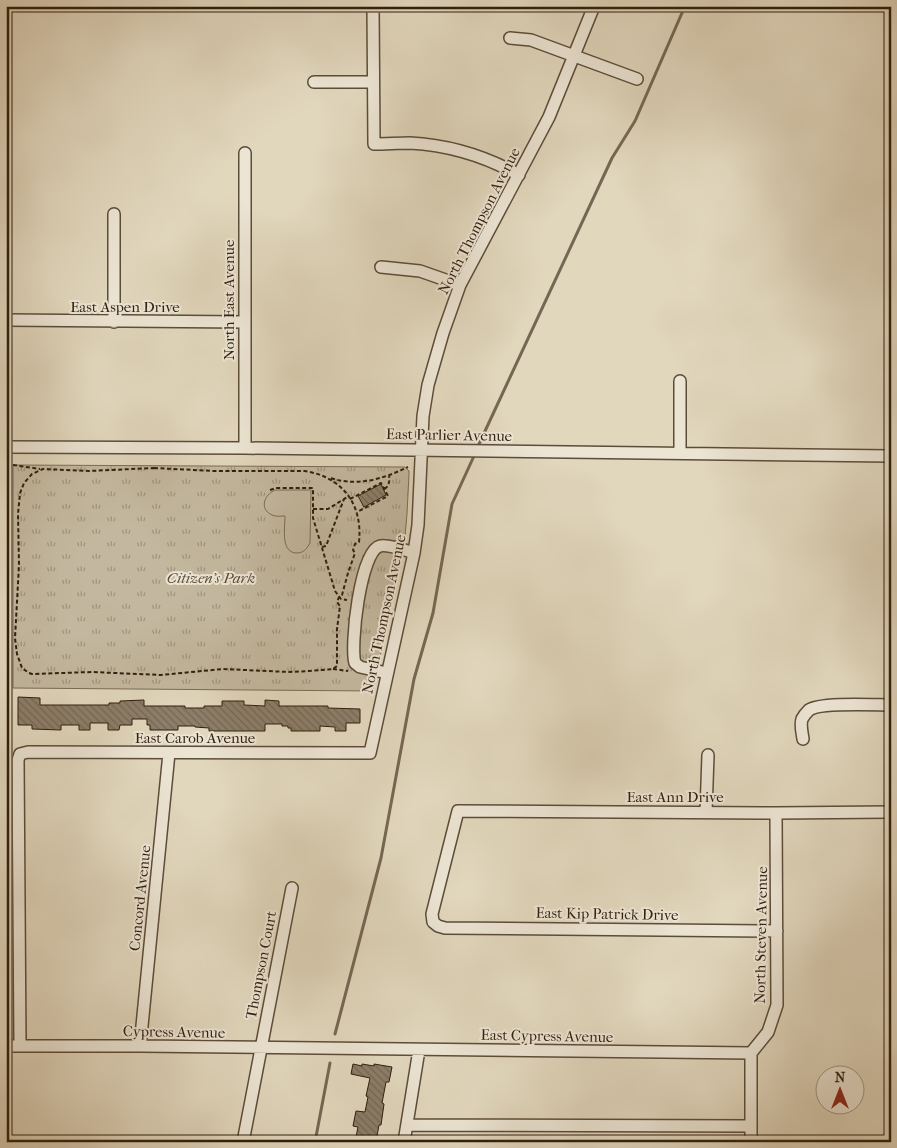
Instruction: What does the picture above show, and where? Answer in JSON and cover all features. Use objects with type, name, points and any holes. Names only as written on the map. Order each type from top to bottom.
[{"type":"street","points":[[374,6],[374,144],[409,143],[448,148],[486,159],[519,175]]},
{"type":"street","name":"North Thompson Avenue","points":[[370,753],[414,552],[418,525],[423,416],[428,385],[442,333],[460,285],[549,117],[594,6]]},
{"type":"street","points":[[510,38],[531,40],[637,79]]},
{"type":"street","points":[[314,82],[374,82]]},
{"type":"street","name":"North East Avenue","points":[[245,153],[245,448]]},
{"type":"street","points":[[114,214],[114,322]]},
{"type":"street","points":[[381,268],[420,271],[460,285]]},
{"type":"street","name":"East Aspen Drive","points":[[6,320],[244,322]]},
{"type":"street","points":[[680,381],[680,453]]},
{"type":"street","name":"East Parlier Avenue","points":[[6,447],[891,456]]},
{"type":"street","points":[[388,674],[360,667],[356,665],[354,660],[354,633],[360,586],[373,551],[376,548],[386,546],[414,552]]},
{"type":"street","points":[[803,739],[802,718],[809,710],[819,706],[891,705]]},
{"type":"street","name":"East Carob Avenue","points":[[12,798],[20,754],[28,752],[370,753]]},
{"type":"street","name":"Concord Avenue","points":[[140,1046],[170,753]]},
{"type":"street","points":[[706,812],[708,755]]},
{"type":"street","points":[[12,798],[20,1046]]},
{"type":"street","name":"East Ann Drive","points":[[438,926],[434,922],[432,914],[458,810],[891,812]]},
{"type":"street","name":"North Steven Avenue","points":[[751,1053],[768,1032],[777,1005],[776,812]]},
{"type":"street","name":"Thompson Court","points":[[243,1142],[292,888]]},
{"type":"street","name":"East Kip Patrick Drive","points":[[438,926],[445,928],[777,931]]},
{"type":"street","name":"Cypress Avenue","points":[[6,1046],[342,1049]]},
{"type":"street","name":"East Cypress Avenue","points":[[342,1049],[751,1053]]},
{"type":"street","points":[[404,1142],[419,1050]]},
{"type":"street","points":[[751,1053],[751,1142]]},
{"type":"street","points":[[407,1125],[751,1126]]},
{"type":"path","points":[[12,465],[77,471],[154,468],[245,471],[296,470],[313,472],[341,482],[372,480],[388,476],[408,467]]},
{"type":"path","points":[[31,468],[34,470],[32,474]]},
{"type":"path","points":[[43,469],[32,474],[24,483],[19,502],[16,638],[17,654],[20,663],[22,668],[29,673],[161,675],[232,668],[299,672],[333,668],[338,663]]},
{"type":"path","points":[[384,488],[386,488],[390,481],[388,476]]},
{"type":"path","points":[[329,478],[342,488],[350,498],[357,512],[359,528],[359,542],[355,544],[353,550],[355,553],[342,595],[337,602],[340,606],[337,629],[338,663],[342,670]]},
{"type":"path","points":[[313,509],[328,509],[344,499],[381,483],[388,496],[357,512]]},
{"type":"path","points":[[270,490],[276,488],[313,488],[313,518],[336,592],[340,598]]},
{"type":"path","points":[[322,547],[326,546],[344,499]]},
{"type":"green space","name":"Citizen's Park","points":[[13,465],[405,467],[409,474],[405,536],[373,691],[13,688]]},
{"type":"green space","points":[[275,490],[311,490],[310,543],[302,552],[292,552],[286,545],[284,533],[285,516],[274,516],[265,509],[264,502],[268,495]]},
{"type":"building","points":[[381,484],[386,495],[364,507],[358,496]]},
{"type":"building","points":[[18,697],[40,698],[40,705],[109,705],[109,703],[120,703],[120,701],[144,700],[144,706],[185,706],[185,708],[222,706],[222,701],[244,701],[244,705],[265,706],[265,700],[279,701],[279,706],[328,706],[328,708],[360,709],[360,723],[346,723],[346,731],[335,731],[335,727],[320,726],[320,731],[291,731],[291,728],[282,726],[282,724],[265,724],[265,731],[209,731],[209,728],[195,726],[178,726],[178,730],[150,730],[150,725],[147,725],[147,719],[132,719],[132,725],[120,725],[119,730],[108,730],[108,723],[90,723],[90,730],[79,730],[79,725],[61,725],[61,730],[32,729],[32,725],[18,725]]},
{"type":"building","points":[[353,1064],[374,1066],[374,1064],[392,1067],[389,1082],[386,1082],[382,1103],[384,1104],[381,1125],[379,1125],[376,1142],[355,1142],[358,1127],[353,1126],[356,1111],[365,1112],[370,1078],[351,1074]]},
{"type":"waterway","points":[[479,444],[612,158],[635,121],[685,6]]},
{"type":"waterway","points":[[335,1034],[381,858],[414,679],[433,613],[452,504],[474,456]]},
{"type":"waterway","points":[[315,1142],[330,1063]]}]
